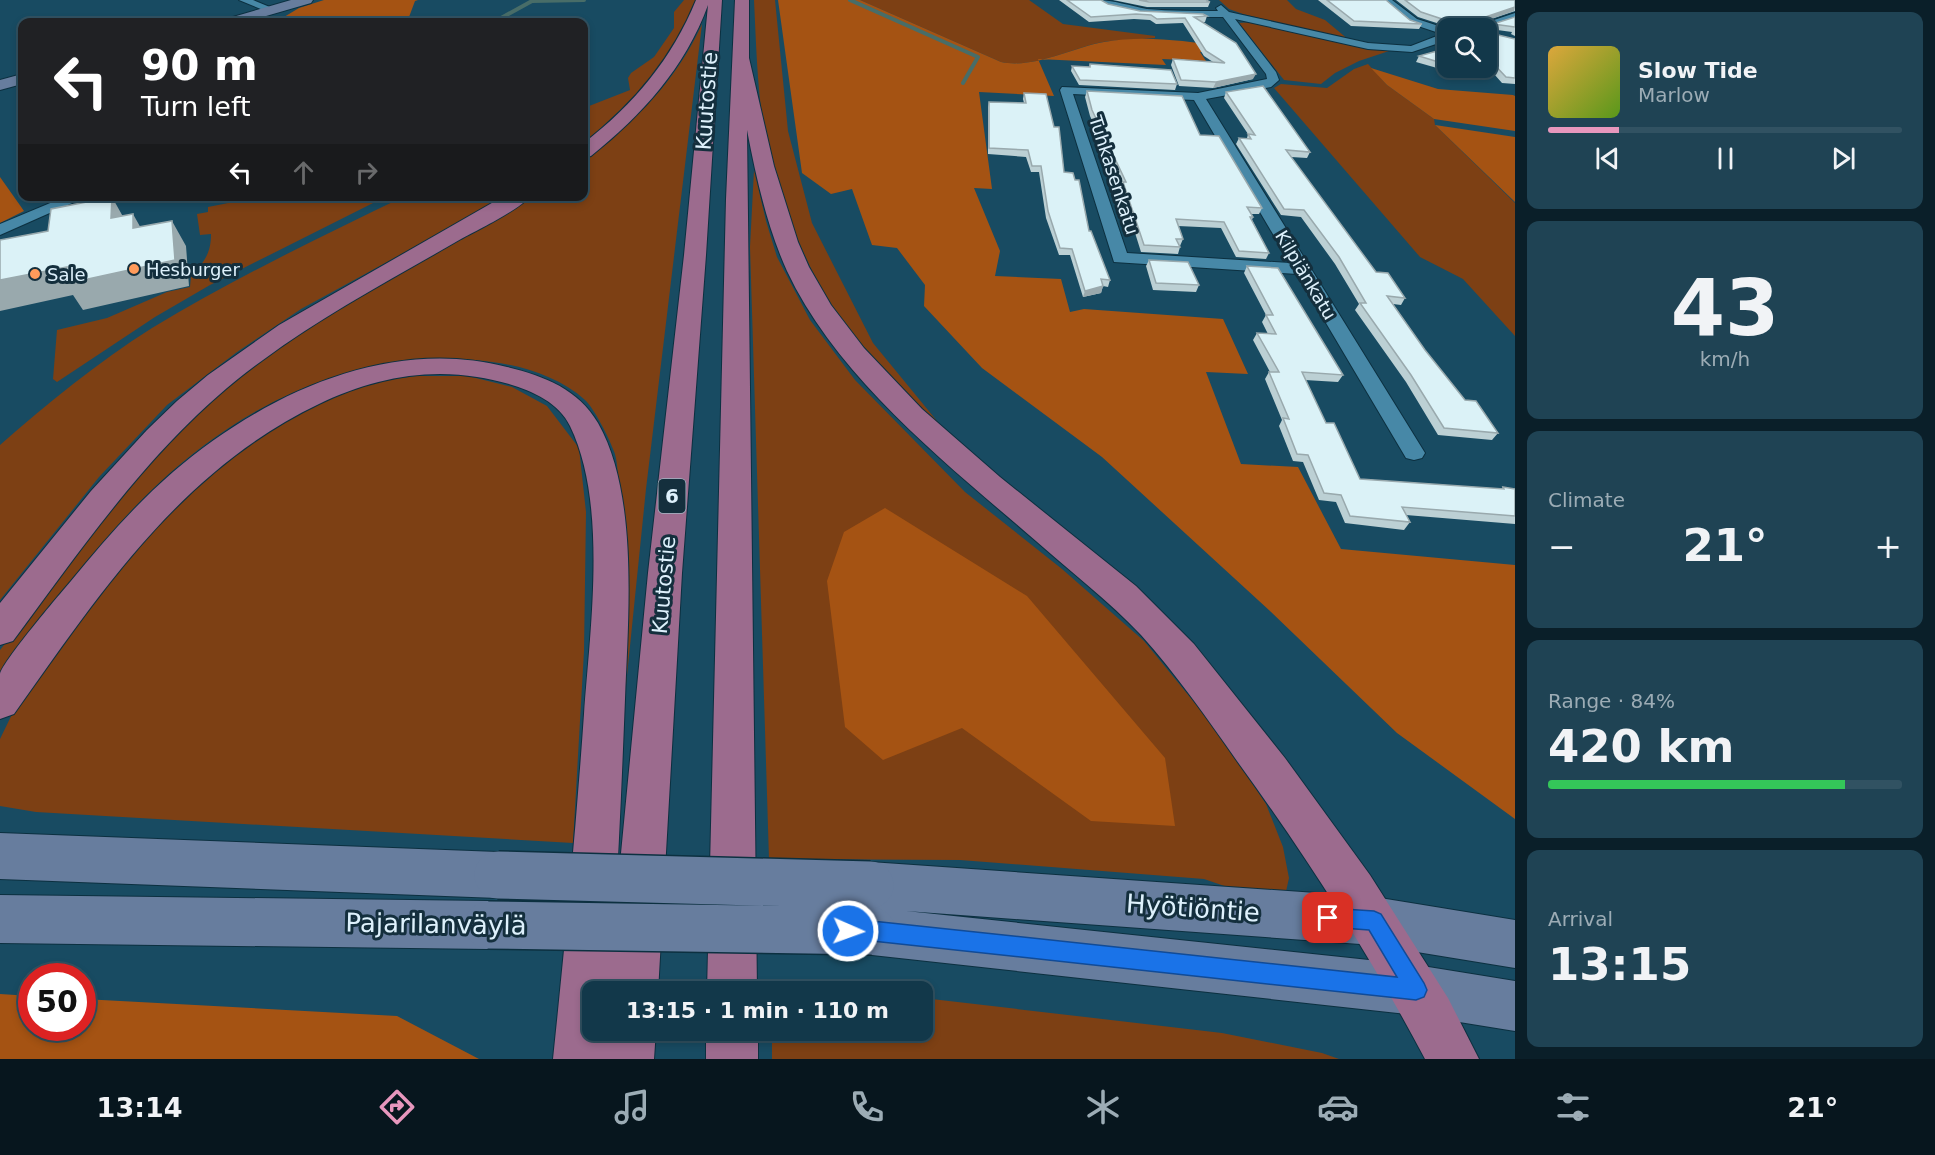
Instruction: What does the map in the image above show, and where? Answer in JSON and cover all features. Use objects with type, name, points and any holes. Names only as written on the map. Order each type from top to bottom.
[{"type":"highway","points":[[588,149],[639,105],[663,77],[694,27],[703,0]]},
{"type":"highway","name":"Kuutostie","points":[[634,981],[665,573],[695,255],[715,0]]},
{"type":"highway","name":"Kuutostie","points":[[732,981],[736,630],[736,192],[743,61],[742,0]]},
{"type":"highway","points":[[743,61],[763,165],[775,211],[798,268],[816,303],[846,344],[931,435],[1141,612],[1204,685],[1267,766],[1374,921],[1454,1059]]},
{"type":"highway","points":[[0,630],[100,501],[165,430],[218,381],[300,323],[511,201]]},
{"type":"highway","points":[[0,702],[62,618],[141,521],[184,477],[223,445],[273,413],[354,379],[406,368],[460,365],[508,374],[551,391],[572,410],[584,425],[598,465],[604,485],[611,576],[603,749],[579,1059]]},
{"type":"highway","points":[[628,1059],[629,1041]]},
{"type":"highway","points":[[732,1041],[732,1059]]},
{"type":"main road","points":[[245,18],[306,0]]},
{"type":"main road","points":[[0,85],[18,80]]},
{"type":"main road","name":"Hyötiöntie","points":[[0,856],[498,875],[870,885],[1374,921],[1515,944]]},
{"type":"main road","name":"Pajarilanväylä","points":[[0,919],[872,931],[1416,990]]},
{"type":"main road","points":[[1416,990],[1515,1006]]},
{"type":"street","points":[[244,0],[272,10]]},
{"type":"street","points":[[1101,0],[1128,8],[1187,14],[1226,14],[1351,43],[1412,49],[1437,39]]},
{"type":"street","points":[[1197,97],[1267,84],[1273,80],[1272,74],[1213,0]]},
{"type":"street","points":[[1386,0],[1413,21],[1437,31]]},
{"type":"street","points":[[1497,21],[1515,16]]},
{"type":"street","name":"Tuhkasenkatu","points":[[1197,97],[1066,90],[1120,258],[1303,269]]},
{"type":"street","name":"Kilpiänkatu","points":[[1197,97],[1414,453]]},
{"type":"street","points":[[0,231],[69,201]]},
{"type":"shaded area","points":[[324,0],[418,0],[415,1],[409,17],[403,18],[282,18],[299,8]]},
{"type":"shaded area","points":[[684,0],[696,0],[687,22],[664,61],[619,112],[588,139],[588,106],[630,90],[628,78],[631,73],[654,57],[674,28],[674,12]]},
{"type":"shaded area","points":[[754,0],[775,0],[788,131],[812,223],[873,343],[946,432],[880,365],[850,330],[823,291],[804,253],[786,210],[772,165],[763,123],[759,93]]},
{"type":"shaded area","points":[[778,0],[860,0],[1001,62],[1026,63],[1039,60],[1054,96],[979,92],[992,189],[974,188],[1000,251],[995,276],[1061,279],[1070,312],[1084,309],[1223,319],[1248,374],[1206,372],[1241,464],[1298,467],[1341,549],[1515,565],[1515,819],[1397,733],[1270,611],[1102,457],[982,368],[924,306],[925,285],[897,248],[872,245],[852,189],[831,194],[802,173]]},
{"type":"shaded area","points":[[860,0],[1029,0],[1063,24],[1155,36],[1155,38],[1103,42],[1026,63],[1001,62]]},
{"type":"shaded area","points":[[1219,0],[1287,0],[1296,9],[1325,20],[1349,40],[1243,14],[1229,9]]},
{"type":"shaded area","points":[[1252,22],[1355,46],[1392,50],[1359,61],[1335,73],[1321,84],[1284,80],[1239,23]]},
{"type":"shaded area","points":[[702,24],[646,489],[625,695],[625,563],[622,510],[616,457],[601,423],[585,400],[565,385],[542,374],[492,362],[446,358],[400,361],[355,370],[311,385],[269,404],[229,428],[157,485],[114,529],[0,675],[0,650],[145,466],[194,415],[246,371],[296,334],[526,201],[588,201],[588,159],[620,132],[652,100],[691,45]]},
{"type":"shaded area","points":[[1134,39],[1222,46],[1226,53],[1200,52],[1206,61],[1162,59],[1166,65],[1043,59],[1104,42]]},
{"type":"shaded area","points":[[1368,64],[1387,85],[1434,119],[1435,125],[1515,203],[1515,336],[1463,279],[1420,257],[1274,88],[1281,84],[1327,88],[1354,69]]},
{"type":"shaded area","points":[[1371,68],[1438,89],[1513,95],[1515,96],[1515,131],[1434,119],[1387,85]]},
{"type":"shaded area","points":[[1435,125],[1515,137],[1515,202]]},
{"type":"shaded area","points":[[754,170],[777,257],[810,320],[855,380],[965,492],[1062,569],[1144,641],[1212,724],[1266,804],[1283,847],[1289,878],[1285,896],[1242,892],[1204,879],[960,860],[769,859],[750,247]]},
{"type":"shaded area","points":[[0,177],[24,211],[0,223]]},
{"type":"shaded area","points":[[238,201],[377,201],[210,285],[155,317],[57,382],[53,379],[57,330],[107,318],[167,292],[190,287],[191,276],[206,257],[210,247],[211,234],[200,235],[197,214],[208,212],[208,207]]},
{"type":"shaded area","points":[[395,201],[499,201],[301,309],[237,352],[167,405],[99,477],[0,600],[0,445],[74,384],[152,328],[308,244]]},
{"type":"shaded area","points":[[416,376],[468,376],[512,387],[547,406],[579,448],[586,512],[584,651],[573,843],[36,812],[0,806],[0,739],[17,704],[147,530],[254,435],[305,406],[373,382]]},
{"type":"shaded area","points":[[885,508],[1027,596],[1165,758],[1175,826],[1091,821],[962,728],[883,760],[845,727],[827,581],[844,532]]},
{"type":"shaded area","points":[[0,994],[18,995],[18,1041],[96,1041],[96,1000],[397,1016],[479,1059],[0,1059]]},
{"type":"shaded area","points":[[933,999],[1222,1033],[1322,1053],[1339,1059],[772,1059],[772,1041],[933,1041]]},
{"type":"building","points":[[1067,0],[1101,0],[1108,4],[1140,11],[1203,14],[1207,16],[1194,17],[1236,43],[1256,74],[1216,82],[1181,80],[1173,59],[1225,63],[1206,51],[1185,18],[1157,19],[1151,15],[1136,14],[1091,17]]},
{"type":"building","points":[[1139,0],[1206,0],[1210,2],[1149,2]]},
{"type":"building","points":[[1327,0],[1386,0],[1410,20],[1422,24],[1354,21]]},
{"type":"building","points":[[1405,0],[1515,0],[1515,7],[1483,18],[1439,18],[1421,12]]},
{"type":"building","points":[[1515,17],[1515,27],[1497,23]]},
{"type":"building","points":[[1497,35],[1515,39],[1515,78],[1506,77],[1497,67]]},
{"type":"building","points":[[1437,51],[1437,62],[1419,56]]},
{"type":"building","points":[[1090,64],[1171,70],[1177,84],[1080,80],[1072,66],[1090,67]]},
{"type":"building","points":[[1263,86],[1310,152],[1286,150],[1376,272],[1388,273],[1405,298],[1387,296],[1425,350],[1465,400],[1476,401],[1498,433],[1444,428],[1411,375],[1360,303],[1366,303],[1339,257],[1304,210],[1284,209],[1239,138],[1251,139],[1248,134],[1255,135],[1226,92]]},
{"type":"building","points":[[1087,91],[1182,96],[1200,135],[1219,136],[1262,208],[1247,207],[1269,253],[1239,251],[1224,222],[1176,219],[1183,239],[1176,239],[1180,247],[1144,245],[1123,182],[1126,182],[1092,110]]},
{"type":"building","points":[[1024,93],[1046,94],[1054,127],[1059,127],[1064,172],[1073,173],[1075,180],[1079,180],[1089,231],[1091,231],[1110,280],[1101,279],[1103,286],[1085,291],[1072,249],[1060,248],[1048,211],[1041,166],[1032,166],[1028,150],[989,148],[989,102],[1026,103]]},
{"type":"building","points":[[92,201],[112,201],[111,218],[133,214],[133,228],[172,221],[175,260],[65,284],[67,267],[0,280],[0,240],[48,231],[51,209]]},
{"type":"building","points":[[1149,260],[1188,262],[1199,285],[1156,283]]},
{"type":"building","points":[[1247,266],[1278,268],[1343,375],[1302,372],[1326,423],[1334,423],[1360,479],[1515,489],[1515,516],[1402,507],[1410,522],[1350,516],[1341,495],[1324,493],[1308,455],[1297,454],[1283,418],[1289,419],[1269,372],[1279,372],[1257,333],[1276,334],[1266,315],[1273,315]]},
{"type":"waterway","points":[[501,18],[532,1],[584,0]]},
{"type":"waterway","points":[[850,0],[978,57],[963,83]]},
{"type":"place","name":"Hesburger","points":[[134,269]]},
{"type":"place","name":"Sale","points":[[35,274]]},
{"type":"route","points":[[848,931],[872,931],[1416,990],[1374,921],[1328,918]]}]
